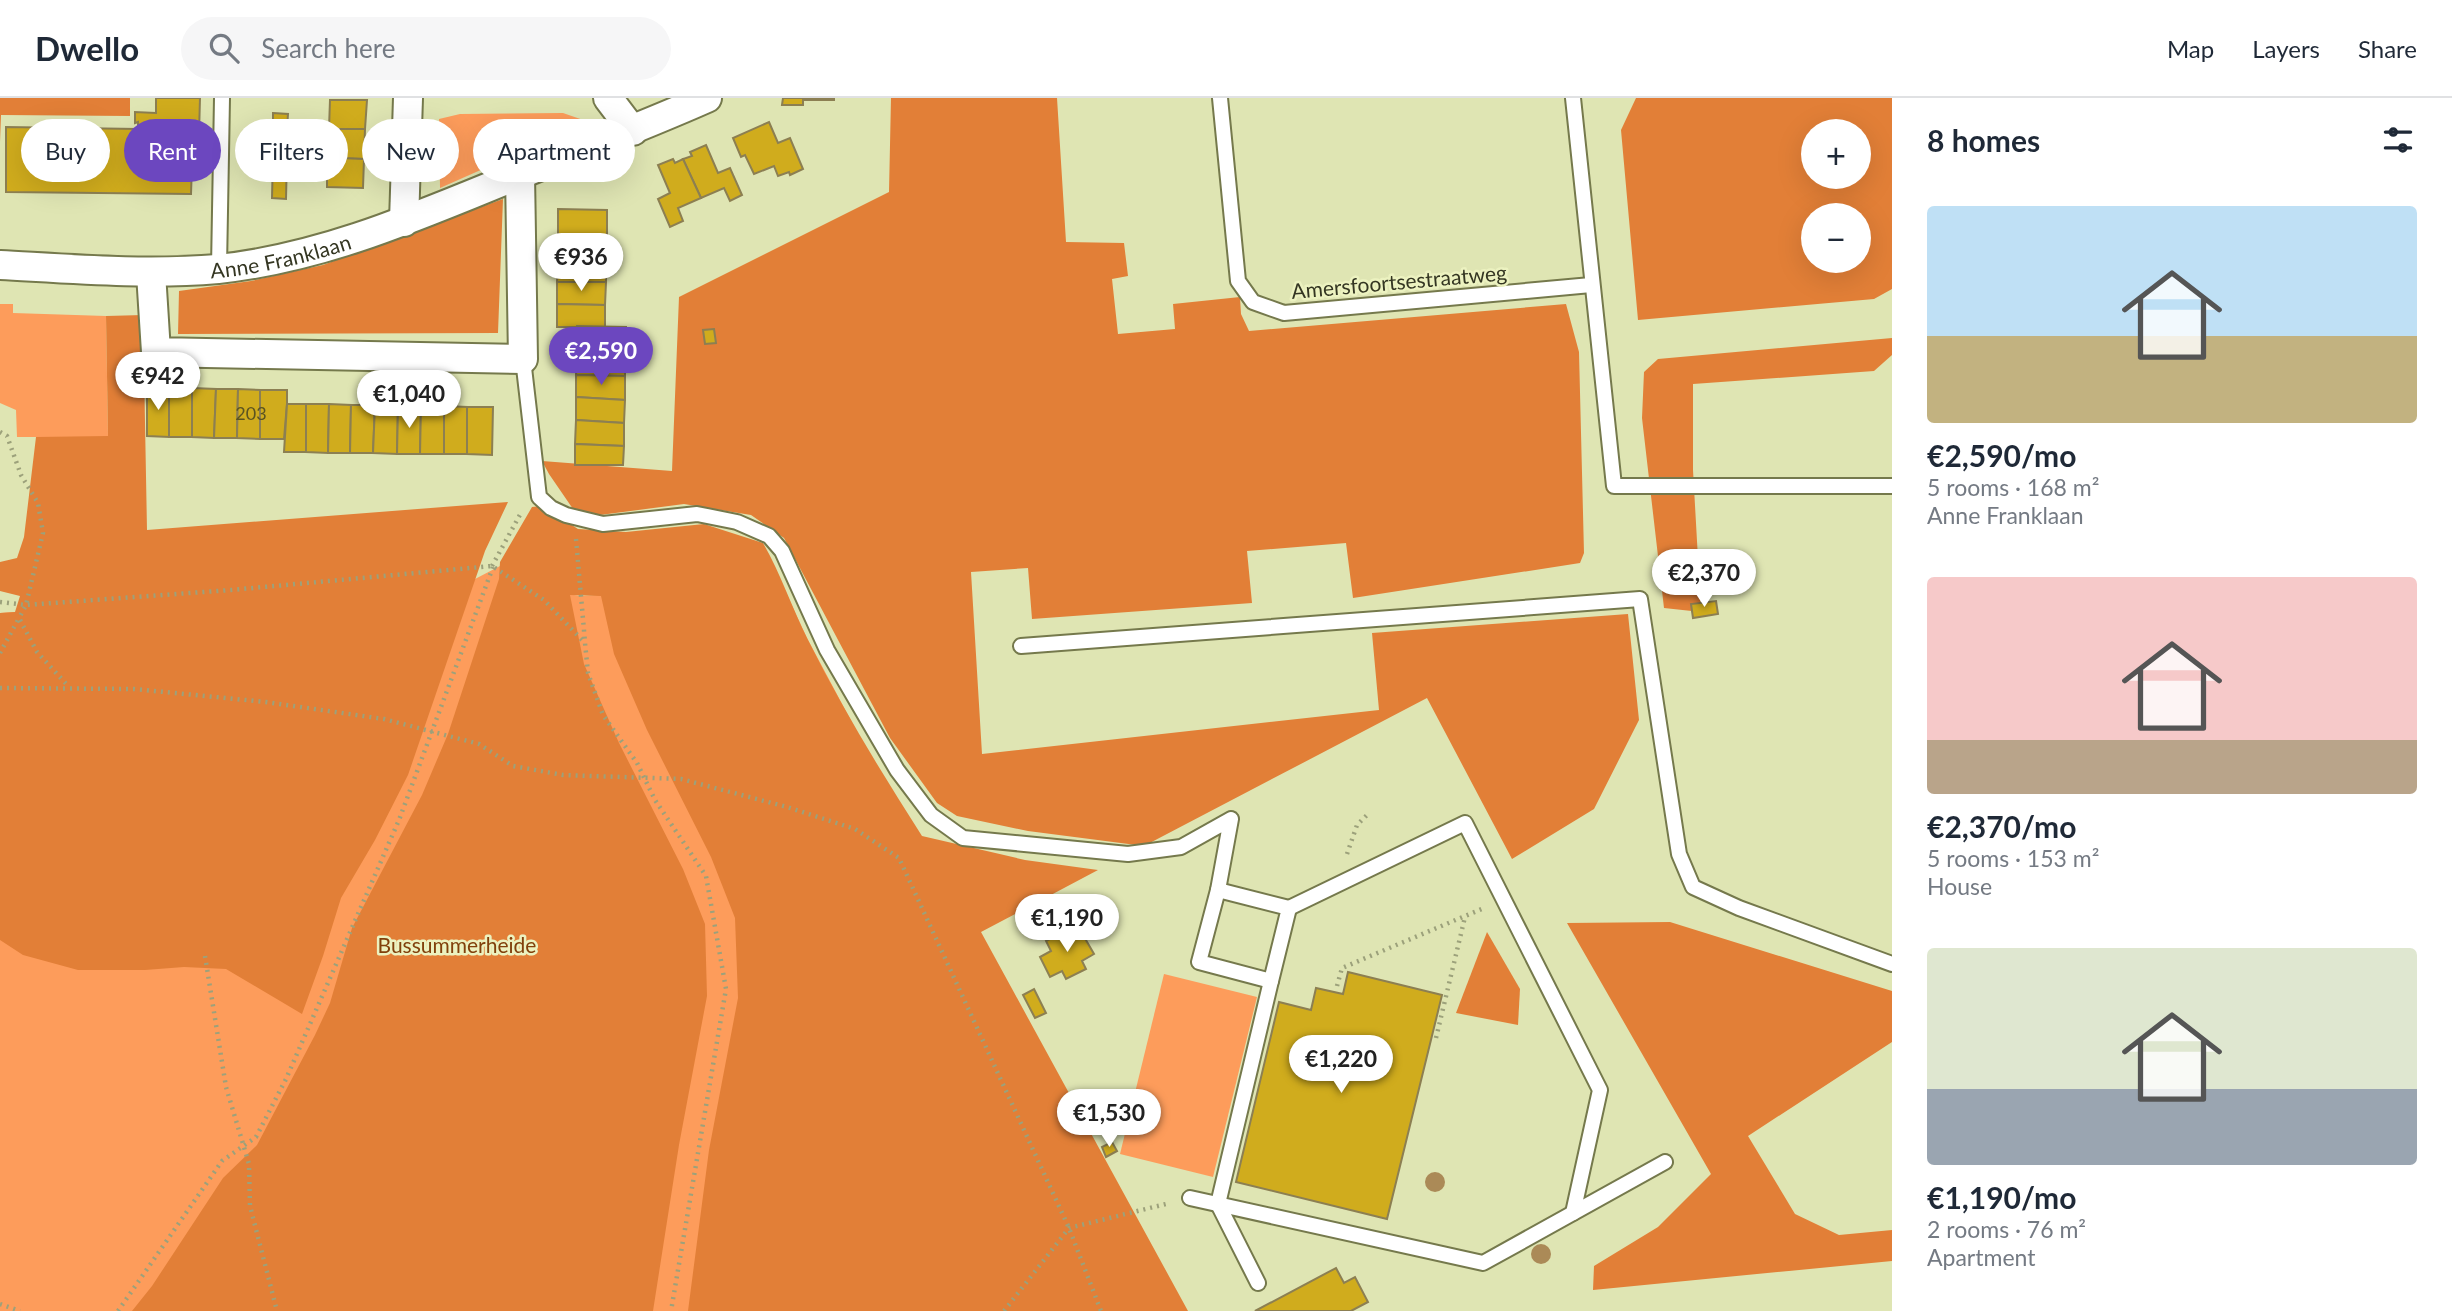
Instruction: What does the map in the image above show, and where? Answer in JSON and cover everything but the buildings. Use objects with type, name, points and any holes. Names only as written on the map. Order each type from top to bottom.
[{"type":"street","points":[[404,222],[408,98]]},
{"type":"street","points":[[608,98],[624,119]]},
{"type":"street","name":"Anne Franklaan","points":[[635,130],[708,98]]},
{"type":"street","name":"Anne Franklaan","points":[[0,265],[151,273],[219,268],[282,259],[338,246],[501,182]]},
{"type":"street","points":[[151,273],[156,352],[523,359],[520,182]]},
{"type":"lane","points":[[219,268],[222,98]]},
{"type":"lane","name":"Amersfoortsestraatweg","points":[[1220,98],[1238,281],[1253,302],[1284,313],[1591,285]]},
{"type":"lane","points":[[1573,98],[1614,486],[1892,486]]},
{"type":"lane","points":[[523,359],[539,497],[551,508],[566,515],[603,524],[697,514],[737,522],[769,536],[782,551],[827,650],[897,770],[931,815],[963,838],[1128,854],[1181,847],[1231,819],[1218,890],[1199,962],[1270,981]]},
{"type":"lane","points":[[1021,646],[1640,599],[1679,854],[1693,887],[1739,908],[1892,964]]},
{"type":"lane","points":[[1218,890],[1289,908],[1465,823],[1600,1090],[1573,1213]]},
{"type":"lane","points":[[1258,1283],[1218,1204],[1289,908]]},
{"type":"lane","points":[[1190,1198],[1483,1263],[1665,1162]]},
{"type":"path","points":[[0,432],[8,436],[21,475],[38,503],[43,533],[26,605],[0,653]]},
{"type":"path","points":[[118,1311],[222,1161],[256,1137],[286,1079],[399,820],[493,567],[523,510],[539,497]]},
{"type":"path","points":[[566,515],[577,541],[588,673],[603,715],[706,876],[726,989],[671,1311]]},
{"type":"path","points":[[0,602],[26,605],[493,567],[544,600],[585,643]]},
{"type":"path","points":[[19,618],[37,652],[69,688]]},
{"type":"path","points":[[0,688],[134,689],[266,702],[384,719],[479,744],[513,766],[563,775],[681,779],[787,807],[855,829],[899,858],[1069,1228],[1101,1311]]},
{"type":"path","points":[[1334,886],[1357,825],[1367,815]]},
{"type":"path","points":[[1337,986],[1342,968],[1504,900]]},
{"type":"path","points":[[1436,1038],[1465,916]]},
{"type":"path","points":[[205,956],[226,1087],[249,1164],[250,1206],[277,1311]]},
{"type":"path","points":[[1004,1311],[1069,1228],[1190,1198]]},
{"type":"path","points":[[0,1304],[20,1311]]},
{"type":"green space","points":[[0,98],[130,98],[130,116],[1,115],[0,142]]},
{"type":"green space","points":[[891,98],[1057,98],[1066,242],[1124,243],[1128,276],[1112,279],[1118,334],[1175,329],[1173,304],[1240,297],[1241,314],[1249,331],[1566,304],[1579,352],[1584,553],[1580,563],[1353,598],[1346,543],[1247,551],[1252,603],[1032,619],[1028,568],[971,572],[982,754],[1379,710],[1372,633],[1628,614],[1639,720],[1594,809],[1512,859],[1427,698],[1144,846],[1028,831],[957,816],[937,803],[890,738],[784,538],[751,515],[684,504],[600,515],[573,509],[542,461],[672,471],[679,297],[889,192]]},
{"type":"green space","points":[[1636,98],[1892,98],[1892,289],[1874,299],[1638,320],[1621,130]]},
{"type":"green space","points":[[563,113],[580,119],[473,119],[473,173],[459,180],[459,119],[439,119],[460,114]]},
{"type":"green space","points":[[440,182],[454,182],[440,188]]},
{"type":"green space","points":[[503,199],[498,333],[178,334],[179,291],[251,281],[323,265]]},
{"type":"green space","points":[[0,304],[13,304],[13,313],[106,316],[108,437],[17,437],[16,410],[0,403]]},
{"type":"green space","points":[[143,315],[147,530],[508,502],[485,551],[408,775],[375,840],[341,898],[302,1014],[226,969],[184,967],[78,970],[23,955],[0,940],[0,613],[15,612],[20,596],[0,591],[0,562],[17,558],[24,537],[36,437],[108,436],[106,316]]},
{"type":"green space","points":[[1892,338],[1892,355],[1874,371],[1693,384],[1693,470],[1701,612],[1664,608],[1642,418],[1644,372],[1658,359]]},
{"type":"green space","name":"Bussummerheide","points":[[542,506],[578,529],[626,532],[704,524],[763,543],[834,690],[922,836],[1025,860],[1098,870],[981,932],[1188,1311],[688,1311],[709,1150],[738,998],[735,918],[711,857],[647,730],[614,654],[601,596],[570,595],[584,664],[619,743],[683,869],[705,924],[707,996],[679,1145],[653,1311],[132,1311],[152,1286],[223,1178],[257,1145],[315,1035],[330,1003],[352,928],[422,795],[448,734],[499,579],[500,562],[532,507]]},
{"type":"green space","name":"Bussummerheide","points":[[500,566],[558,593],[582,596],[782,584],[1149,1311],[0,1311],[0,613],[475,579]]},
{"type":"green space","points":[[1670,922],[1892,991],[1892,1042],[1748,1136],[1795,1214],[1839,1235],[1892,1230],[1892,1261],[1593,1290],[1594,1266],[1658,1227],[1711,1174],[1567,923]]},
{"type":"green space","points":[[1487,932],[1520,989],[1518,1025],[1456,1013]]},
{"type":"green space","points":[[1164,974],[1257,997],[1213,1177],[1120,1154]]}]
